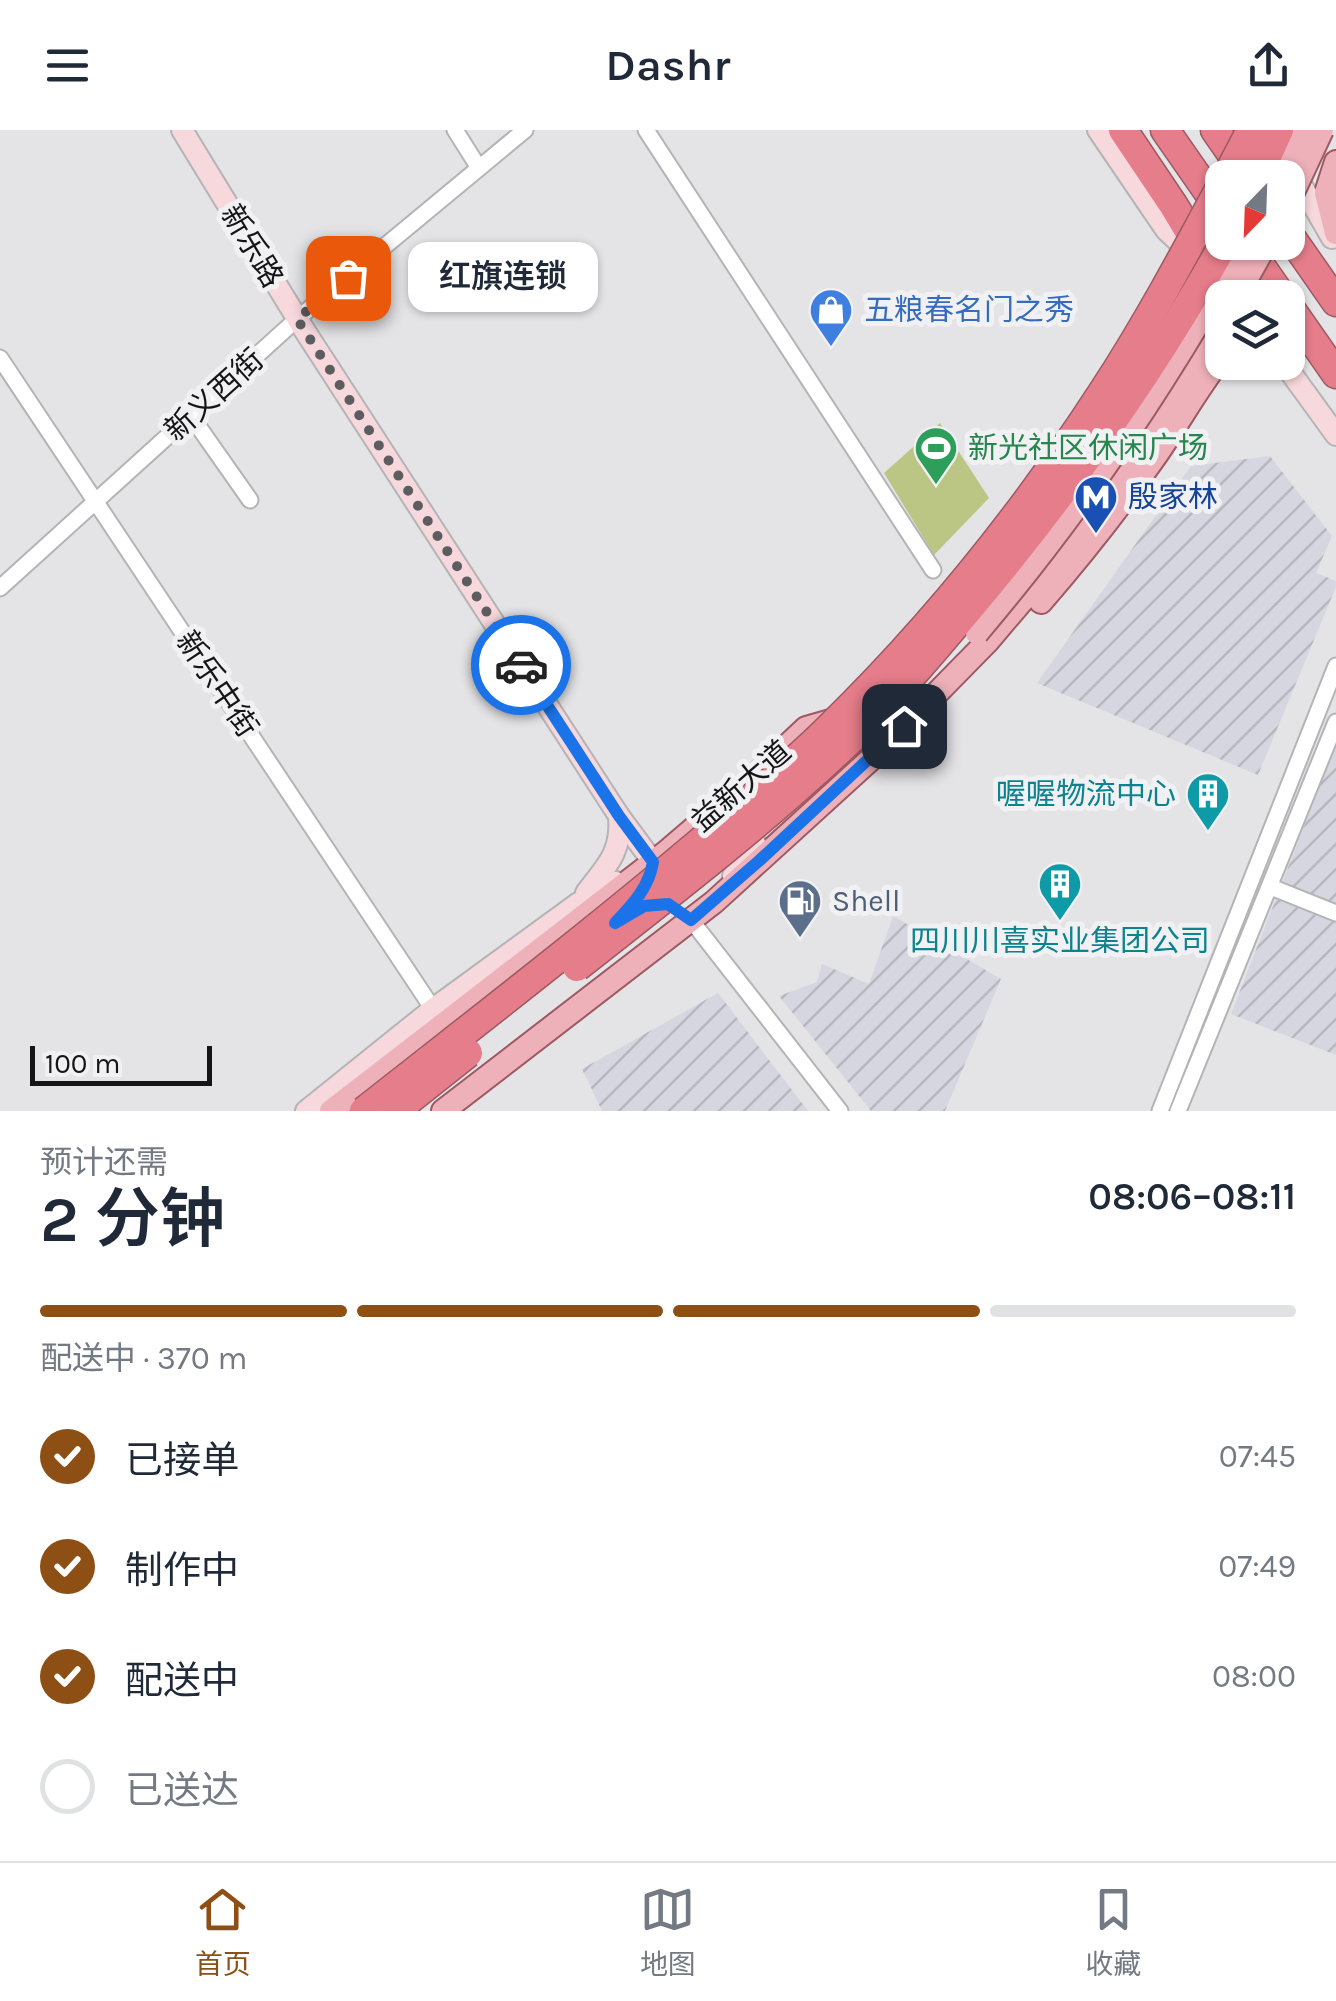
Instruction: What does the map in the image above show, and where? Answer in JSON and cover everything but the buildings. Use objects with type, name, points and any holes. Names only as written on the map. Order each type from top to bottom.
[{"type":"highway","points":[[1123,130],[1222,280]]},
{"type":"highway","points":[[1165,130],[1205,188]]},
{"type":"highway","points":[[1215,130],[1236,160]]},
{"type":"highway","points":[[1235,160],[1251,130]]},
{"type":"highway","points":[[1265,160],[1279,130]]},
{"type":"highway","points":[[364,1111],[658,877],[785,770],[867,690],[962,581],[1062,453],[1205,217]]},
{"type":"highway","points":[[1305,257],[1336,302]]},
{"type":"highway","points":[[395,1111],[796,790],[920,668],[1096,448],[1215,260]]},
{"type":"highway","points":[[1305,329],[1336,374]]},
{"type":"main road","points":[[1288,160],[1302,130]]},
{"type":"main road","points":[[1305,166],[1322,130]]},
{"type":"main road","points":[[1336,162],[1326,193],[1336,233]]},
{"type":"main road","name":"益新大道","points":[[331,1111],[576,913],[653,862],[806,728],[915,695],[979,644],[1132,429],[1203,318],[1234,260]]},
{"type":"main road","points":[[1236,280],[1252,260]]},
{"type":"main road","name":"益新大道","points":[[443,1111],[714,902],[875,755],[1044,575],[1134,455],[1205,346]]},
{"type":"main road","points":[[979,644],[995,656],[1074,564],[1154,459],[1205,379]]},
{"type":"street","name":"新乐路","points":[[182,130],[297,319],[619,816],[653,862]]},
{"type":"street","points":[[456,130],[479,168]]},
{"type":"street","name":"新义西街","points":[[0,588],[297,319],[525,130]]},
{"type":"street","points":[[646,130],[933,570]]},
{"type":"street","points":[[1098,130],[1166,230],[1218,280]]},
{"type":"street","points":[[1269,130],[1336,244]]},
{"type":"street","name":"新乐中街","points":[[0,358],[7,383],[96,502],[434,1009]]},
{"type":"street","points":[[1295,380],[1336,436]]},
{"type":"street","points":[[191,416],[250,500]]},
{"type":"street","points":[[1160,1111],[1336,666]]},
{"type":"street","points":[[1178,1111],[1336,722]]},
{"type":"street","points":[[619,816],[658,842],[693,828]]},
{"type":"street","points":[[306,1111],[434,1009],[576,913],[614,857],[620,837],[619,816]]},
{"type":"street","points":[[615,923],[651,878],[653,862],[702,832],[728,822],[740,824],[752,832],[755,844],[714,902]]},
{"type":"street","points":[[1271,887],[1336,914]]},
{"type":"street","points":[[378,1111],[615,923],[644,906],[668,904],[691,920],[840,1111]]},
{"type":"shaded area","points":[[1270,456],[1332,536],[1316,573],[1336,581],[1336,587],[1258,775],[1037,683],[1191,466]]},
{"type":"shaded area","points":[[1336,744],[1336,1055],[1231,1014]]},
{"type":"shaded area","points":[[893,916],[1001,979],[945,1111],[871,1111],[779,996],[817,982],[822,964],[869,984]]},
{"type":"shaded area","points":[[718,993],[808,1111],[602,1111],[582,1069]]},
{"type":"green space","name":"新光社区休闲广场","points":[[940,423],[989,498],[934,555],[884,473]]},
{"type":"way so far","points":[[348,278],[297,319],[521,665]]},
{"type":"place","name":"红旗连锁","points":[[348,278]]},
{"type":"place","name":"五粮春名门之秀","points":[[831,348]]},
{"type":"place","name":"新光社区休闲广场","points":[[936,486]]},
{"type":"place","name":"殷家林","points":[[1096,535]]},
{"type":"place","name":"喔喔物流中心","points":[[1208,832]]},
{"type":"place","name":"四川川喜实业集团公司","points":[[1060,922]]},
{"type":"place","name":"Shell","points":[[800,939]]},
{"type":"route","points":[[521,665],[653,862],[651,878],[615,923],[644,906],[668,904],[691,920],[904,726]]}]
